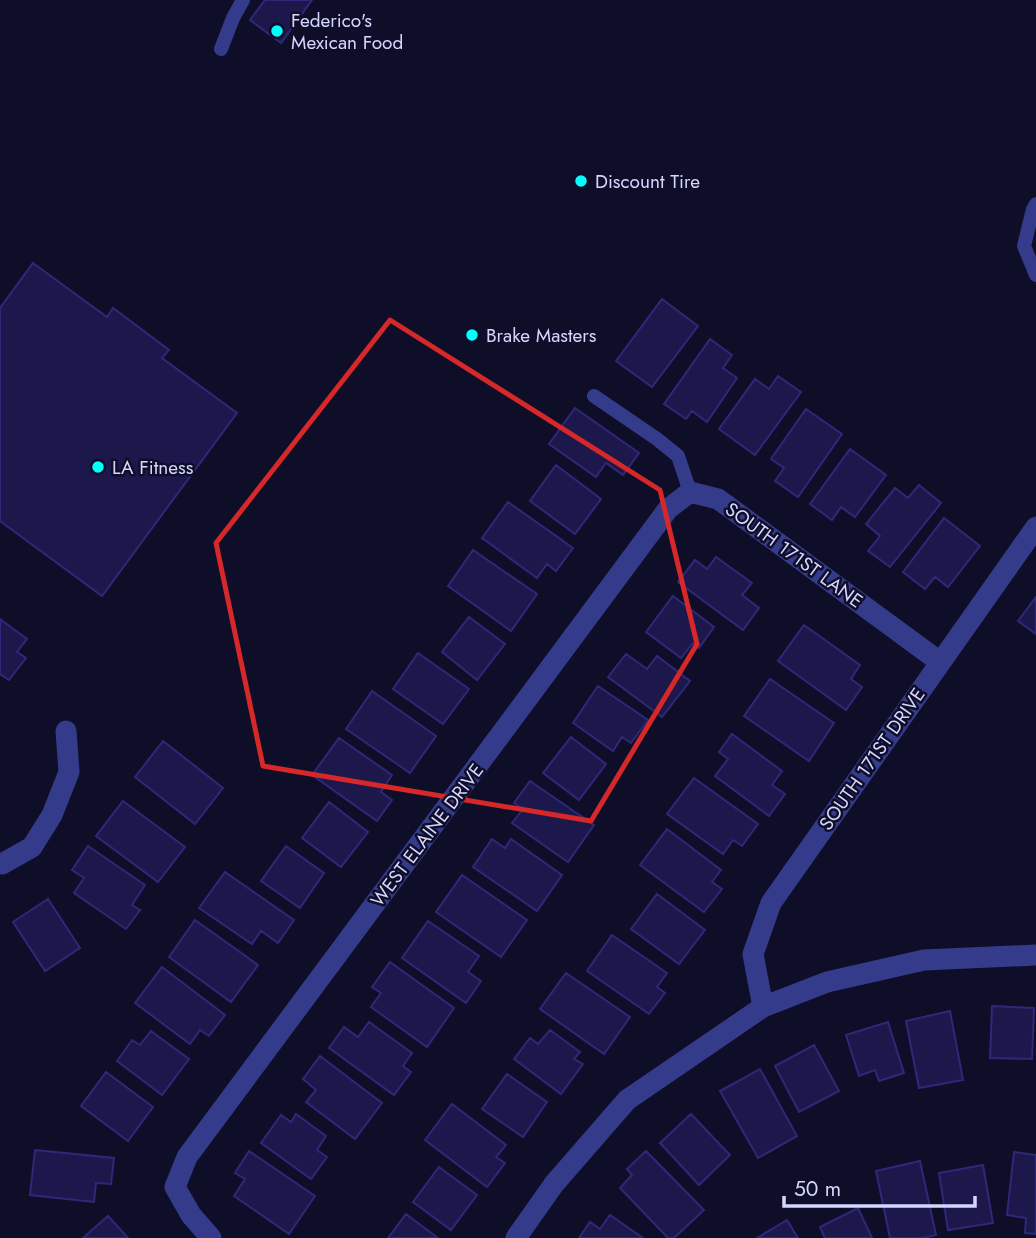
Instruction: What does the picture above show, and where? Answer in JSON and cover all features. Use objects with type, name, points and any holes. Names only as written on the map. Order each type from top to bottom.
[{"type":"street","name":"SOUTH 171ST LANE","points":[[690,492],[718,499],[940,662]]},
{"type":"street","name":"WEST ELAINE DRIVE","points":[[211,1238],[191,1215],[176,1187],[187,1157],[668,509],[690,492]]},
{"type":"street","name":"SOUTH 171ST DRIVE","points":[[763,1007],[753,954],[771,903],[1036,527]]},
{"type":"street","points":[[1,863],[32,847],[52,815],[69,772],[66,731]]},
{"type":"street","points":[[516,1238],[554,1184],[627,1100],[763,1007],[827,982],[924,960],[1036,955]]},
{"type":"lane","points":[[221,49],[243,0]]},
{"type":"lane","points":[[1036,204],[1024,246],[1036,275]]},
{"type":"lane","points":[[594,396],[678,456],[690,492]]},
{"type":"highlighted area","points":[[390,320],[660,490],[697,644],[591,821],[263,766],[216,543]]},
{"type":"building","name":"Federico's Mexican Food","points":[[265,0],[312,0],[281,43],[250,20]]},
{"type":"building","name":"LA Fitness","points":[[33,263],[107,317],[113,308],[169,350],[162,358],[237,413],[102,596],[0,521],[0,308]]},
{"type":"building","points":[[662,299],[698,326],[652,387],[616,361]]},
{"type":"building","points":[[710,339],[732,355],[723,368],[737,378],[707,422],[692,411],[686,419],[664,404]]},
{"type":"building","points":[[778,376],[801,392],[755,455],[719,429],[755,379],[769,389]]},
{"type":"building","points":[[575,408],[639,453],[623,475],[606,463],[596,477],[549,444]]},
{"type":"building","points":[[806,409],[842,434],[798,497],[775,481],[784,468],[771,459]]},
{"type":"building","points":[[850,449],[886,475],[855,517],[841,507],[832,520],[810,504]]},
{"type":"building","points":[[556,465],[601,499],[575,534],[530,501]]},
{"type":"building","points":[[919,485],[941,503],[890,567],[868,551],[880,536],[866,524],[895,488],[908,498]]},
{"type":"building","points":[[508,502],[573,548],[556,571],[547,564],[537,578],[482,538]]},
{"type":"building","points":[[944,518],[980,546],[948,587],[935,577],[925,589],[903,572]]},
{"type":"building","points":[[473,550],[537,594],[511,631],[448,586]]},
{"type":"building","points":[[716,557],[752,583],[742,595],[759,608],[743,630],[678,582],[695,560],[707,569]]},
{"type":"building","points":[[673,596],[714,627],[699,648],[693,643],[681,658],[646,632]]},
{"type":"building","points":[[1036,597],[1036,634],[1018,621]]},
{"type":"building","points":[[469,617],[505,644],[477,680],[442,652]]},
{"type":"building","points":[[0,619],[27,639],[17,652],[26,658],[9,680],[0,674]]},
{"type":"building","points":[[804,625],[860,665],[851,679],[862,687],[846,710],[778,661]]},
{"type":"building","points":[[418,653],[469,689],[443,724],[393,689]]},
{"type":"building","points":[[626,654],[647,669],[657,656],[690,681],[662,717],[608,677]]},
{"type":"building","points":[[770,679],[834,723],[809,761],[744,716]]},
{"type":"building","points":[[598,686],[648,720],[631,743],[622,737],[613,751],[573,723]]},
{"type":"building","points":[[372,691],[436,736],[410,773],[346,729]]},
{"type":"building","points":[[732,734],[782,771],[772,785],[785,794],[769,816],[715,776],[728,759],[719,752]]},
{"type":"building","points":[[571,737],[606,764],[579,800],[543,773]]},
{"type":"building","points":[[339,738],[392,775],[381,792],[392,800],[377,821],[312,775]]},
{"type":"building","points":[[163,741],[223,788],[195,824],[135,777]]},
{"type":"building","points":[[694,778],[758,824],[742,846],[733,840],[723,854],[667,814]]},
{"type":"building","points":[[530,781],[594,825],[568,862],[512,823],[523,809],[514,803]]},
{"type":"building","points":[[123,801],[185,847],[158,882],[96,836]]},
{"type":"building","points":[[329,802],[368,832],[341,867],[302,838]]},
{"type":"building","points":[[667,829],[721,870],[712,882],[722,889],[704,912],[640,865]]},
{"type":"building","points":[[492,839],[505,848],[511,839],[562,875],[537,911],[473,867]]},
{"type":"building","points":[[88,846],[145,885],[132,905],[140,910],[126,929],[74,893],[84,878],[72,870]]},
{"type":"building","points":[[286,846],[324,873],[300,908],[261,881]]},
{"type":"building","points":[[225,872],[294,920],[278,943],[261,931],[252,944],[199,908]]},
{"type":"building","points":[[462,875],[527,920],[501,957],[436,912]]},
{"type":"building","points":[[657,894],[705,930],[679,964],[631,929]]},
{"type":"building","points":[[48,899],[80,948],[45,971],[13,922]]},
{"type":"building","points":[[195,920],[258,965],[231,1002],[169,957]]},
{"type":"building","points":[[428,921],[479,956],[468,972],[481,981],[466,1003],[402,958]]},
{"type":"building","points":[[612,935],[667,973],[657,987],[665,993],[649,1014],[587,971]]},
{"type":"building","points":[[390,962],[454,1008],[427,1047],[371,1007],[381,993],[372,987]]},
{"type":"building","points":[[162,967],[225,1015],[209,1036],[200,1030],[190,1044],[135,1003]]},
{"type":"building","points":[[566,973],[630,1017],[604,1054],[540,1009]]},
{"type":"building","points":[[992,1006],[1034,1008],[1032,1059],[990,1058]]},
{"type":"building","points":[[950,1011],[963,1080],[919,1088],[906,1021]]},
{"type":"building","points":[[369,1022],[412,1053],[403,1066],[411,1072],[394,1095],[329,1048],[344,1027],[358,1037]]},
{"type":"building","points":[[888,1022],[904,1073],[879,1081],[875,1070],[859,1076],[846,1035]]},
{"type":"building","points":[[550,1030],[580,1052],[574,1059],[583,1064],[561,1094],[514,1059],[530,1038],[538,1044]]},
{"type":"building","points":[[151,1031],[189,1059],[162,1095],[117,1061],[132,1040],[140,1045]]},
{"type":"building","points":[[814,1045],[839,1091],[799,1112],[775,1066]]},
{"type":"building","points":[[320,1056],[382,1103],[355,1139],[306,1102],[316,1090],[303,1079]]},
{"type":"building","points":[[760,1069],[797,1136],[758,1158],[720,1091]]},
{"type":"building","points":[[106,1072],[153,1107],[128,1141],[81,1106]]},
{"type":"building","points":[[507,1074],[547,1102],[523,1137],[482,1109]]},
{"type":"building","points":[[452,1104],[506,1145],[496,1157],[505,1163],[487,1187],[425,1140]]},
{"type":"building","points":[[296,1114],[326,1136],[317,1150],[327,1157],[311,1179],[261,1143],[281,1115],[291,1122]]},
{"type":"building","points":[[691,1114],[730,1155],[699,1185],[660,1143]]},
{"type":"building","points":[[35,1150],[114,1158],[111,1184],[96,1183],[94,1202],[30,1195]]},
{"type":"building","points":[[249,1151],[315,1196],[289,1234],[234,1196],[245,1179],[235,1173]]},
{"type":"building","points":[[646,1151],[704,1210],[674,1238],[668,1238],[620,1188],[632,1175],[627,1169]]},
{"type":"building","points":[[1014,1152],[1036,1155],[1036,1234],[1025,1233],[1026,1218],[1007,1215]]},
{"type":"building","points":[[920,1161],[936,1235],[923,1238],[890,1238],[876,1171]]},
{"type":"building","points":[[983,1165],[993,1223],[948,1230],[939,1173]]},
{"type":"building","points":[[439,1167],[477,1195],[451,1230],[413,1202]]},
{"type":"building","points":[[858,1208],[872,1238],[825,1238],[820,1227]]},
{"type":"building","points":[[406,1214],[438,1238],[388,1238]]},
{"type":"building","points":[[610,1215],[643,1238],[579,1238],[590,1222],[600,1229]]},
{"type":"building","points":[[108,1216],[128,1238],[83,1238]]},
{"type":"building","points":[[787,1220],[798,1238],[757,1238]]},
{"type":"place","name":"Federico's Mexican Food","points":[[277,31]]},
{"type":"place","name":"Discount Tire","points":[[581,181]]},
{"type":"place","name":"Brake Masters","points":[[472,335]]},
{"type":"place","name":"LA Fitness","points":[[98,467]]}]
